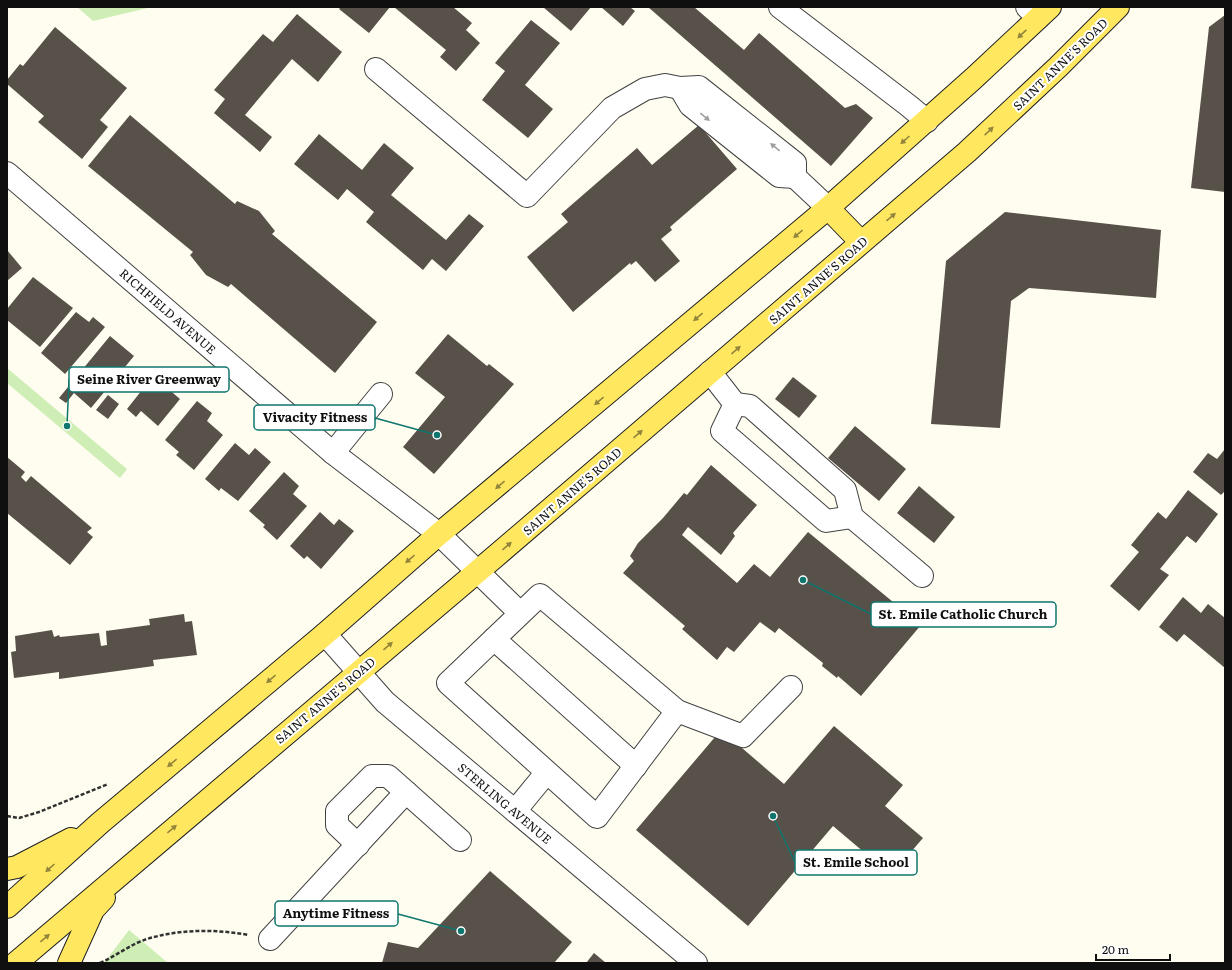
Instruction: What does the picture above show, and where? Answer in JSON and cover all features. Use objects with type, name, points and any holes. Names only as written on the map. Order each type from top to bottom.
[{"type":"main road","name":"SAINT ANNE'S ROAD","points":[[16,963],[967,152],[1058,67],[1118,7]]},
{"type":"main road","points":[[7,907],[100,823],[325,634],[439,534],[828,208],[926,121],[1039,11]]},
{"type":"main road","points":[[828,208],[862,242]]},
{"type":"main road","points":[[7,869],[17,867],[100,823]]},
{"type":"main road","points":[[70,963],[93,910],[143,855]]},
{"type":"street","points":[[780,7],[909,106],[926,121]]},
{"type":"street","points":[[376,69],[527,196],[612,108],[645,89],[665,85],[680,88],[690,105],[779,176],[796,177],[828,208]]},
{"type":"street","name":"RICHFIELD AVENUE","points":[[7,173],[333,453],[439,534],[520,613]]},
{"type":"street","points":[[710,372],[735,404],[750,406],[845,490],[852,517],[922,576]]},
{"type":"street","points":[[333,453],[381,394]]},
{"type":"street","points":[[735,404],[722,431],[826,520],[852,517]]},
{"type":"street","points":[[677,711],[597,817],[448,683],[540,595],[677,711],[743,736],[791,687]]},
{"type":"street","name":"STERLING AVENUE","points":[[325,634],[385,702],[696,963]]},
{"type":"street","points":[[494,639],[636,766]]},
{"type":"street","points":[[515,811],[547,772]]},
{"type":"street","points":[[358,845],[338,825],[337,812],[372,776],[388,776],[460,840]]},
{"type":"street","points":[[270,939],[406,792]]},
{"type":"path","points":[[7,816],[19,818],[39,812],[110,783]]},
{"type":"path","points":[[100,963],[146,939],[189,931],[213,930],[270,939]]},
{"type":"green space","points":[[77,7],[152,7],[93,21]]},
{"type":"green space","points":[[7,368],[127,469],[120,478],[7,383]]},
{"type":"green space","points":[[129,930],[168,963],[104,963]]},
{"type":"building","points":[[341,7],[390,7],[369,33],[339,9]]},
{"type":"building","points":[[394,7],[453,7],[472,23],[466,30],[480,43],[456,71],[440,57],[446,50]]},
{"type":"building","points":[[543,7],[591,7],[571,31]]},
{"type":"building","points":[[601,7],[630,7],[635,11],[623,26]]},
{"type":"building","points":[[648,7],[694,7],[744,50],[759,33],[845,108],[856,104],[873,118],[831,166]]},
{"type":"building","points":[[297,14],[342,52],[318,82],[292,59],[245,115],[272,137],[260,152],[214,113],[225,99],[214,90],[263,34],[273,42]]},
{"type":"building","points":[[1225,15],[1225,192],[1191,188],[1209,27]]},
{"type":"building","points":[[531,20],[560,43],[525,85],[553,109],[528,138],[482,100],[505,71],[495,63]]},
{"type":"building","points":[[55,27],[127,88],[100,120],[108,127],[82,159],[38,122],[44,116],[7,84],[7,80],[20,64],[23,66]]},
{"type":"building","points":[[130,115],[235,204],[237,201],[259,211],[275,231],[272,234],[377,322],[335,373],[231,284],[228,287],[206,275],[190,255],[193,252],[88,166]]},
{"type":"building","points":[[699,125],[737,169],[670,227],[672,230],[661,239],[680,261],[655,282],[636,261],[631,265],[630,263],[573,312],[527,257],[568,222],[561,214],[637,148],[652,165]]},
{"type":"building","points":[[319,134],[362,170],[384,143],[414,168],[391,195],[446,240],[469,214],[484,226],[446,271],[432,259],[423,270],[366,222],[374,212],[347,189],[338,200],[294,164]]},
{"type":"building","points":[[1005,212],[1161,230],[1156,298],[1029,288],[1011,301],[1000,428],[931,424],[946,261]]},
{"type":"building","points":[[7,250],[22,268],[7,281]]},
{"type":"building","points":[[33,277],[73,308],[40,347],[7,320],[7,309]]},
{"type":"building","points":[[76,312],[89,322],[93,317],[105,327],[65,374],[41,353]]},
{"type":"building","points":[[448,334],[487,366],[489,364],[514,384],[434,474],[403,447],[445,397],[415,373]]},
{"type":"building","points":[[110,336],[134,356],[91,408],[74,393],[66,403],[59,398]]},
{"type":"building","points":[[153,376],[180,399],[158,426],[141,411],[136,417],[127,409]]},
{"type":"building","points":[[793,377],[817,396],[799,418],[775,399]]},
{"type":"building","points":[[108,395],[119,404],[108,419],[96,410]]},
{"type":"building","points":[[197,401],[212,413],[207,421],[223,435],[194,470],[176,455],[179,452],[165,440]]},
{"type":"building","points":[[855,426],[906,469],[879,501],[828,458]]},
{"type":"building","points":[[235,443],[249,455],[255,448],[271,462],[238,501],[221,488],[219,491],[205,479]]},
{"type":"building","points":[[1225,449],[1225,491],[1221,495],[1193,472],[1208,453],[1217,459]]},
{"type":"building","points":[[7,457],[25,472],[21,477],[26,482],[31,476],[92,528],[87,532],[93,537],[70,565],[7,513]]},
{"type":"building","points":[[711,465],[757,505],[733,533],[735,536],[721,555],[688,527],[682,535],[737,583],[754,564],[770,577],[808,532],[921,625],[861,696],[838,676],[837,678],[822,666],[823,663],[779,628],[775,633],[760,622],[734,652],[727,647],[717,660],[682,629],[685,626],[623,573],[634,561],[630,556],[638,543],[663,518],[684,493],[687,495]]},
{"type":"building","points":[[284,472],[299,486],[293,494],[307,506],[277,540],[263,527],[265,525],[249,511]]},
{"type":"building","points":[[919,486],[955,517],[934,543],[897,513]]},
{"type":"building","points":[[1188,490],[1218,514],[1196,543],[1187,536],[1160,569],[1169,575],[1139,611],[1110,586],[1139,552],[1131,545],[1158,512],[1166,519]]},
{"type":"building","points":[[320,512],[334,525],[339,519],[354,531],[321,569],[307,556],[304,559],[290,546]]},
{"type":"building","points":[[1183,597],[1201,613],[1208,604],[1225,618],[1225,668],[1184,634],[1177,642],[1159,627]]},
{"type":"building","points":[[184,614],[185,622],[192,621],[197,655],[153,660],[154,666],[59,679],[59,672],[14,678],[11,652],[16,651],[15,636],[52,630],[54,637],[59,635],[60,637],[99,633],[101,646],[107,645],[106,631],[150,625],[149,619]]},
{"type":"building","points":[[834,726],[903,785],[885,806],[923,838],[891,875],[833,826],[748,926],[636,830],[721,730],[784,784]]},
{"type":"building","points":[[490,871],[572,942],[554,963],[382,963],[388,942],[418,948]]},
{"type":"building","points":[[594,953],[606,963],[586,963]]},
{"type":"place","name":"Seine River Greenway","points":[[67,426]]},
{"type":"place","name":"Vivacity Fitness","points":[[437,435]]},
{"type":"place","name":"St. Emile Catholic Church","points":[[803,580]]},
{"type":"place","name":"St. Emile School","points":[[773,816]]},
{"type":"place","name":"Anytime Fitness","points":[[461,931]]}]
